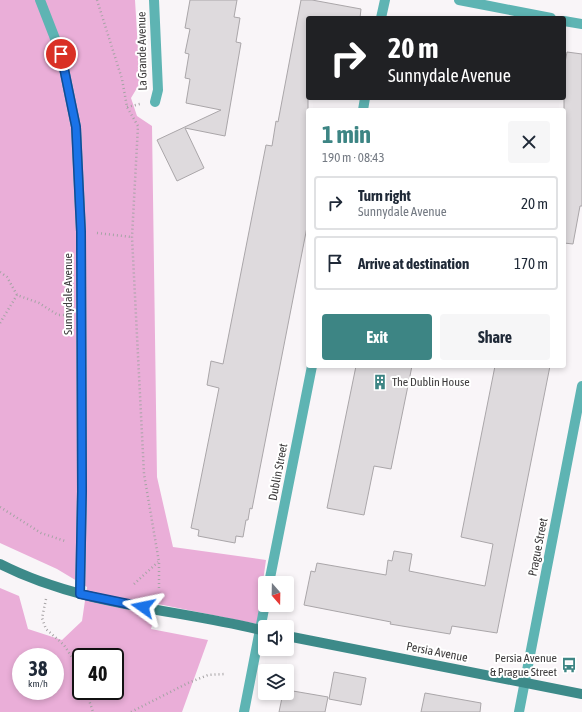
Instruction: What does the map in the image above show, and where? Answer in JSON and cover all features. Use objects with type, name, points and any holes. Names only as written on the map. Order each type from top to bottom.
[{"type":"street","name":"Sunnydale Avenue","points":[[40,0],[61,54],[76,127],[81,232],[82,546],[80,594]]},
{"type":"street","name":"La Grande Avenue","points":[[154,0],[158,90],[154,102]]},
{"type":"street","points":[[381,16],[384,0]]},
{"type":"street","points":[[459,0],[541,16]]},
{"type":"street","points":[[566,20],[582,24]]},
{"type":"street","name":"Dublin Street","points":[[270,576],[312,368]]},
{"type":"street","name":"Prague Street","points":[[520,712],[582,386]]},
{"type":"street","points":[[0,564],[40,581],[80,594],[258,629]]},
{"type":"street","name":"Persia Avenue","points":[[294,637],[582,694]]},
{"type":"street","points":[[244,712],[258,652]]},
{"type":"path","points":[[97,0],[122,79],[126,107],[138,126],[132,238],[144,474],[158,562],[159,588]]},
{"type":"path","points":[[81,232],[132,238]]},
{"type":"path","points":[[0,272],[7,277],[17,295],[39,303],[58,315],[81,316]]},
{"type":"path","points":[[0,323],[17,295]]},
{"type":"path","points":[[0,507],[41,533],[82,546]]},
{"type":"path","points":[[134,584],[158,562]]},
{"type":"path","points":[[46,596],[42,618],[46,629],[64,645],[72,657]]},
{"type":"path","points":[[131,712],[195,680],[208,675],[225,674]]},
{"type":"path","points":[[89,700],[93,712]]},
{"type":"shaded area","points":[[0,0],[135,0],[140,83],[131,98],[137,116],[152,126],[157,477],[173,547],[266,560],[264,576],[258,576],[259,612],[257,624],[158,604],[151,629],[208,640],[182,712],[0,712],[0,588],[19,596],[28,629],[62,640],[82,621],[87,587],[57,569],[0,543]]},
{"type":"building","points":[[190,0],[237,0],[234,17],[240,18],[236,42],[241,43],[225,136],[185,128],[204,168],[177,181],[157,140],[221,110],[186,103],[190,79],[185,78],[189,54],[185,53],[190,29],[185,28]]},
{"type":"building","points":[[301,0],[312,0],[361,9],[360,16],[306,16],[306,100],[308,100],[308,108],[306,108],[306,232],[252,509],[250,508],[248,520],[246,520],[243,537],[236,536],[235,543],[198,536],[199,530],[191,528],[219,388],[207,385],[211,361],[223,364],[266,145],[272,146],[276,121],[278,122]]},
{"type":"building","points":[[567,52],[582,54],[582,206],[580,206],[573,244],[566,243],[566,108],[564,108],[564,100],[566,100]]},
{"type":"building","points":[[356,368],[412,368],[391,469],[374,466],[364,515],[327,508]]},
{"type":"building","points":[[495,368],[550,368],[497,633],[452,626],[450,634],[390,624],[391,622],[304,605],[311,571],[315,572],[317,563],[386,575],[388,560],[392,561],[394,551],[412,554],[409,571],[485,586],[493,544],[461,537]]},
{"type":"building","points":[[334,672],[366,678],[361,705],[329,699]]},
{"type":"building","points":[[294,691],[328,697],[325,712],[279,712],[282,700],[294,700]]},
{"type":"building","points":[[425,693],[481,703],[480,712],[421,712]]},
{"type":"place","name":"The Dublin House","points":[[380,382]]},
{"type":"place","name":"Persia Avenue & Prague Street","points":[[569,665]]},
{"type":"route","points":[[61,54],[76,127],[81,232],[82,563],[80,594],[143,607]]}]
